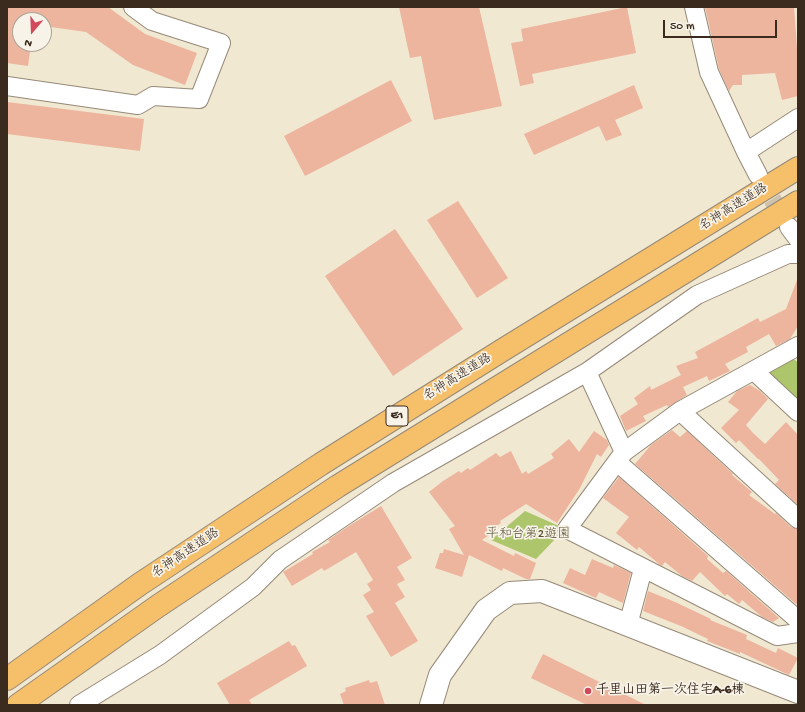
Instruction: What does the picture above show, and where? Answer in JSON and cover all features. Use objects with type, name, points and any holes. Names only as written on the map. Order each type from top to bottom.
[{"type":"highway","name":"名神高速道路","points":[[7,679],[140,584],[321,464],[798,168]]},
{"type":"highway","name":"E1","points":[[18,705],[158,606],[338,486],[798,202]]},
{"type":"street","points":[[7,86],[138,105],[153,96],[199,99],[221,43],[152,21],[133,7]]},
{"type":"street","points":[[694,7],[709,72],[758,175]]},
{"type":"street","points":[[746,152],[798,118]]},
{"type":"street","points":[[79,705],[160,656],[253,587],[280,560],[393,483],[587,372],[697,295],[788,254],[798,254]]},
{"type":"street","points":[[798,346],[754,372],[680,411],[620,457],[567,528],[643,569],[777,636],[798,633]]},
{"type":"street","points":[[587,372],[620,457],[798,620]]},
{"type":"street","points":[[754,372],[798,412]]},
{"type":"street","points":[[680,411],[798,519]]},
{"type":"street","points":[[628,625],[643,569]]},
{"type":"street","points":[[431,705],[440,674],[486,610],[510,593],[542,591],[798,692]]},
{"type":"green space","points":[[793,359],[798,362],[798,401],[769,373]]},
{"type":"green space","name":"平和台第2遊園","points":[[525,511],[559,526],[560,534],[536,559],[491,540]]},
{"type":"building","points":[[7,7],[108,7],[145,34],[197,53],[185,85],[133,65],[86,32],[52,27],[52,12],[12,12],[12,52],[30,52],[28,66],[7,63]]},
{"type":"building","points":[[399,7],[479,7],[502,106],[434,120],[421,56],[410,58]]},
{"type":"building","points":[[627,7],[636,53],[532,74],[534,83],[520,86],[511,43],[523,41],[521,29]]},
{"type":"building","points":[[705,7],[794,7],[798,61],[798,96],[782,100],[775,73],[742,75],[742,85],[733,85],[729,91],[719,69]]},
{"type":"building","points":[[391,80],[412,121],[305,176],[284,136]]},
{"type":"building","points":[[634,85],[643,108],[615,120],[622,135],[606,141],[599,126],[534,155],[524,134]]},
{"type":"building","points":[[7,102],[144,119],[140,151],[7,134]]},
{"type":"building","points":[[458,201],[508,278],[477,298],[427,220]]},
{"type":"building","points":[[395,229],[463,329],[393,376],[325,276]]},
{"type":"building","points":[[797,280],[798,326],[790,339],[776,346],[769,334],[746,347],[748,352],[725,364],[730,371],[709,381],[707,376],[683,387],[687,395],[668,407],[667,405],[643,416],[646,421],[626,431],[620,416],[638,404],[634,398],[650,386],[651,390],[681,375],[676,366],[698,358],[695,352],[758,318],[760,322],[786,309]]},
{"type":"building","points":[[750,385],[760,391],[768,399],[746,425],[753,433],[765,444],[786,422],[798,435],[798,505],[775,484],[779,480],[759,459],[739,440],[736,443],[721,428],[739,410],[728,402],[737,391]]},
{"type":"building","points":[[672,430],[680,437],[687,431],[733,474],[732,475],[752,492],[749,495],[775,514],[776,513],[791,527],[798,529],[798,603],[796,604],[635,464],[651,445]]},
{"type":"building","points":[[594,431],[607,440],[609,445],[601,457],[597,454],[580,488],[557,523],[526,504],[500,521],[501,523],[490,530],[492,533],[482,540],[514,556],[515,553],[536,563],[530,579],[526,579],[503,568],[502,571],[469,555],[462,577],[435,568],[440,553],[443,553],[444,549],[464,555],[449,529],[455,526],[429,492],[459,471],[461,473],[468,468],[470,470],[496,453],[500,457],[511,451],[522,474],[526,471],[528,474],[554,458],[551,454],[569,439],[579,452]]},
{"type":"building","points":[[619,477],[708,556],[707,559],[723,573],[726,571],[779,618],[773,622],[762,617],[742,600],[739,604],[727,594],[725,596],[700,572],[692,581],[682,576],[665,562],[662,566],[639,547],[637,550],[616,533],[629,517],[603,498]]},
{"type":"building","points":[[381,506],[412,558],[397,567],[405,580],[397,584],[405,597],[395,603],[418,641],[391,657],[366,616],[374,612],[363,595],[371,590],[367,584],[373,580],[356,552],[324,571],[322,568],[292,586],[283,572],[313,554],[312,552],[330,542],[328,540]]},
{"type":"building","points":[[592,559],[613,568],[614,565],[631,573],[623,603],[599,592],[596,598],[563,583],[570,568],[585,575]]},
{"type":"building","points":[[648,591],[675,602],[711,619],[710,620],[747,635],[746,639],[776,653],[778,648],[798,658],[789,675],[740,652],[740,654],[707,641],[708,639],[681,626],[643,611]]},
{"type":"building","points":[[289,641],[292,646],[295,645],[307,666],[249,700],[252,705],[230,705],[217,683]]},
{"type":"building","name":"千里山田第一次住宅A-6棟","points":[[543,654],[646,705],[587,705],[531,678]]},
{"type":"building","points":[[369,680],[370,683],[377,681],[385,705],[344,705],[340,694],[346,691],[345,688]]},
{"type":"tunnel","points":[[758,176],[788,225]]},
{"type":"place","name":"千里山田第一次住宅A-6棟","points":[[588,691]]}]
